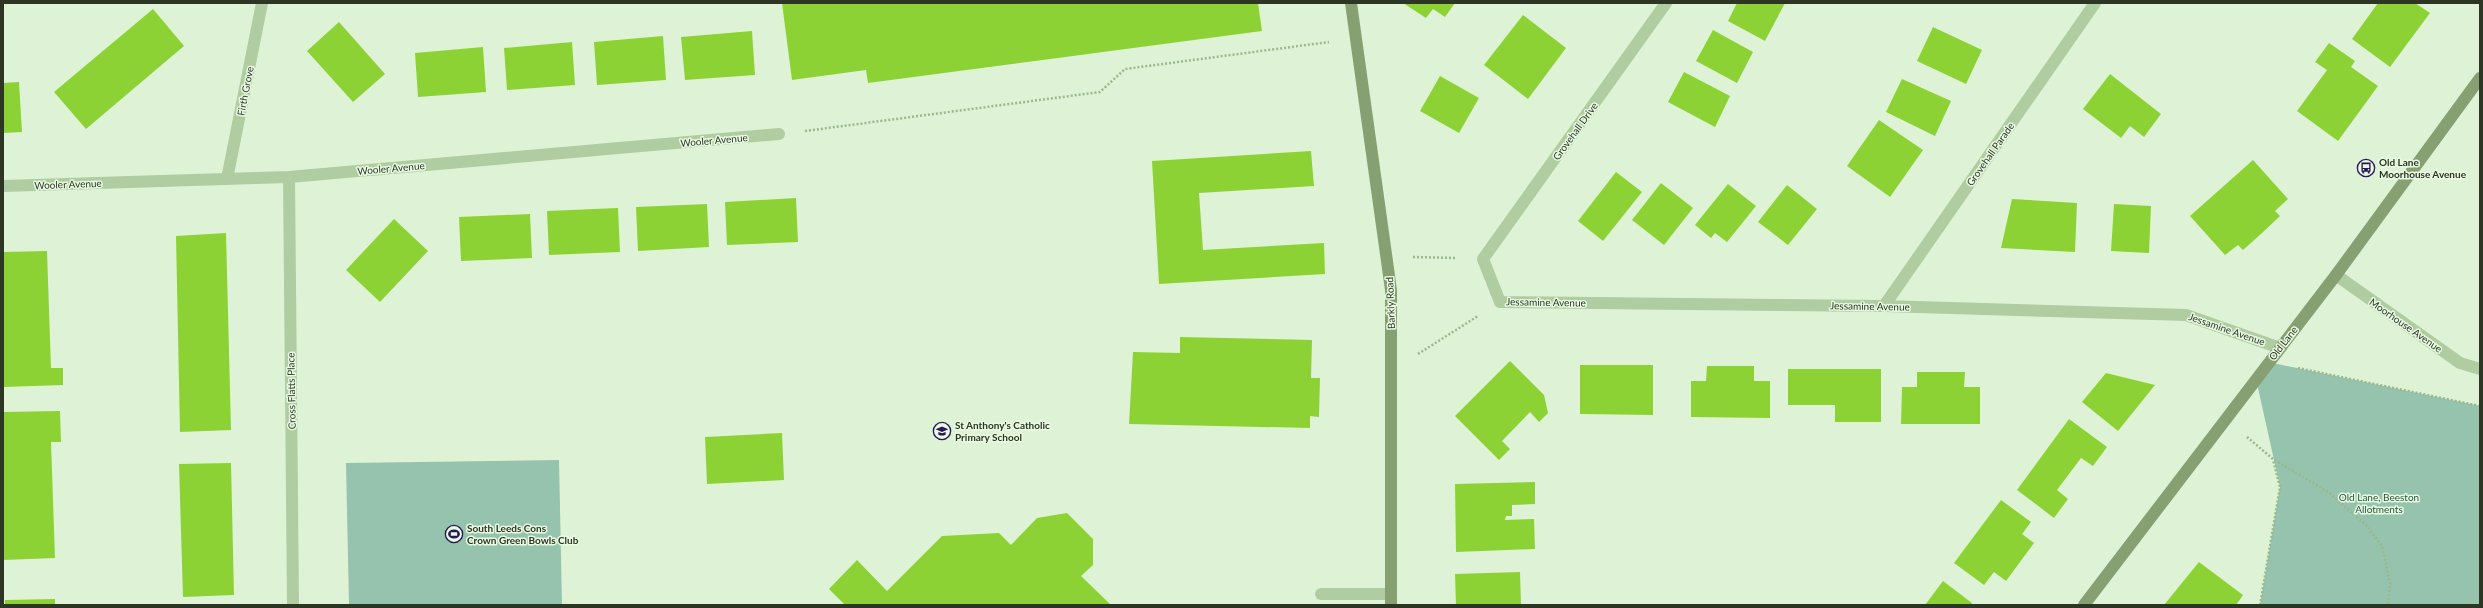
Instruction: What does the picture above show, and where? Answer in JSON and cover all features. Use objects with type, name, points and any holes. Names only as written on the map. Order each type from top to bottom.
[{"type":"street","name":"Firth Grove","points":[[227,179],[262,3]]},
{"type":"street","name":"Barkly Road","points":[[1351,3],[1391,290],[1391,600]]},
{"type":"street","name":"Grovehall Drive","points":[[1483,259],[1666,3]]},
{"type":"street","name":"Grovehall Parade","points":[[1884,306],[2095,3]]},
{"type":"street","name":"Old Lane","points":[[2084,605],[2268,362],[2336,275],[2480,78]]},
{"type":"street","name":"Wooler Avenue","points":[[3,186],[289,177],[779,134]]},
{"type":"street","name":"Cross Flatts Place","points":[[289,177],[293,605]]},
{"type":"street","name":"Jessamine Avenue","points":[[1483,259],[1500,302],[1884,306],[2186,314],[2280,348]]},
{"type":"street","name":"Moorhouse Avenue","points":[[2336,275],[2460,363],[2480,369]]},
{"type":"street","points":[[1322,594],[1391,600]]},
{"type":"path","points":[[779,134],[1100,92],[1125,69],[1356,38]]},
{"type":"path","points":[[1386,257],[1483,259]]},
{"type":"path","points":[[1391,370],[1500,302]]},
{"type":"path","points":[[2268,362],[2480,406]]},
{"type":"path","points":[[2226,418],[2273,459],[2328,492],[2370,531],[2382,546],[2390,583],[2388,605]]},
{"type":"path","points":[[2260,605],[2280,487],[2273,459]]},
{"type":"green space","name":"Old Lane, Beeston Allotments","points":[[2268,362],[2480,406],[2480,605],[2260,605],[2280,487],[2256,379]]},
{"type":"green space","name":"South Leeds Cons Crown Green Bowls Club","points":[[559,460],[562,605],[349,605],[346,463]]},
{"type":"building","points":[[782,3],[1258,3],[1262,31],[868,83],[866,70],[792,80]]},
{"type":"building","points":[[1403,3],[1455,3],[1445,17],[1433,9],[1426,18]]},
{"type":"building","points":[[1737,3],[1785,3],[1765,41],[1728,21]]},
{"type":"building","points":[[2378,3],[2415,3],[2430,13],[2390,67],[2352,39]]},
{"type":"building","points":[[153,9],[184,46],[86,129],[54,92]]},
{"type":"building","points":[[1523,15],[1566,48],[1528,99],[1484,65]]},
{"type":"building","points":[[339,22],[385,74],[353,102],[307,51]]},
{"type":"building","points":[[1933,27],[1982,50],[1966,84],[1917,61]]},
{"type":"building","points":[[1713,30],[1753,52],[1737,83],[1696,61]]},
{"type":"building","points":[[752,31],[755,75],[685,80],[681,37]]},
{"type":"building","points":[[663,36],[666,80],[597,85],[594,42]]},
{"type":"building","points":[[572,42],[575,85],[507,90],[504,48]]},
{"type":"building","points":[[2329,43],[2355,61],[2351,67],[2378,86],[2338,141],[2297,111],[2327,70],[2315,62]]},
{"type":"building","points":[[483,47],[486,92],[418,97],[415,53]]},
{"type":"building","points":[[1684,72],[1730,96],[1715,127],[1668,102]]},
{"type":"building","points":[[2110,74],[2161,114],[2144,137],[2130,126],[2121,138],[2083,109]]},
{"type":"building","points":[[1440,76],[1479,98],[1459,133],[1420,111]]},
{"type":"building","points":[[1902,79],[1951,101],[1935,136],[1886,112]]},
{"type":"building","points":[[19,82],[22,132],[3,133],[3,83]]},
{"type":"building","points":[[1879,120],[1923,150],[1890,197],[1847,166]]},
{"type":"building","points":[[1311,151],[1314,186],[1199,193],[1203,250],[1324,243],[1325,274],[1159,284],[1152,161]]},
{"type":"building","points":[[2253,160],[2288,199],[2275,211],[2280,216],[2243,250],[2238,245],[2225,255],[2190,216]]},
{"type":"building","points":[[1616,172],[1642,192],[1603,241],[1578,221]]},
{"type":"building","points":[[1661,183],[1693,208],[1664,245],[1632,220]]},
{"type":"building","points":[[1728,184],[1756,206],[1727,242],[1715,233],[1711,238],[1695,225]]},
{"type":"building","points":[[1787,185],[1817,209],[1788,245],[1758,222]]},
{"type":"building","points":[[796,198],[798,242],[727,245],[725,202]]},
{"type":"building","points":[[2012,199],[2077,203],[2075,252],[2001,248]]},
{"type":"building","points":[[707,204],[709,247],[638,251],[636,207]]},
{"type":"building","points":[[2114,204],[2151,206],[2149,253],[2111,251]]},
{"type":"building","points":[[618,208],[620,252],[549,255],[547,211]]},
{"type":"building","points":[[530,214],[532,258],[461,261],[459,217]]},
{"type":"building","points":[[394,219],[428,251],[380,302],[346,270]]},
{"type":"building","points":[[226,233],[231,430],[180,432],[176,236]]},
{"type":"building","points":[[47,251],[51,368],[63,368],[63,385],[3,387],[3,252]]},
{"type":"building","points":[[1180,337],[1312,340],[1311,378],[1320,378],[1319,417],[1310,416],[1310,428],[1129,424],[1133,352],[1180,353]]},
{"type":"building","points":[[1510,361],[1544,395],[1548,413],[1539,422],[1530,412],[1502,441],[1510,449],[1499,460],[1455,416]]},
{"type":"building","points":[[1580,365],[1653,365],[1653,415],[1580,414]]},
{"type":"building","points":[[1707,366],[1754,366],[1754,381],[1770,381],[1770,418],[1691,417],[1691,381],[1706,381]]},
{"type":"building","points":[[1788,369],[1881,369],[1881,422],[1835,422],[1835,405],[1788,405]]},
{"type":"building","points":[[1917,372],[1965,372],[1964,387],[1980,387],[1980,424],[1901,424],[1902,387],[1917,387]]},
{"type":"building","points":[[2106,373],[2155,385],[2118,431],[2082,402]]},
{"type":"building","points":[[60,411],[61,442],[51,442],[55,558],[3,560],[3,412]]},
{"type":"building","points":[[2069,419],[2107,447],[2093,466],[2081,458],[2057,490],[2068,499],[2054,518],[2017,490]]},
{"type":"building","points":[[782,433],[784,480],[707,484],[705,437]]},
{"type":"building","points":[[231,463],[234,595],[183,597],[179,464]]},
{"type":"building","points":[[1535,482],[1535,504],[1512,505],[1512,516],[1506,516],[1505,520],[1534,519],[1535,549],[1456,552],[1455,484]]},
{"type":"building","points":[[2001,500],[2031,522],[2022,534],[2034,543],[2006,581],[1994,572],[1984,585],[1954,563]]},
{"type":"building","points":[[1067,513],[1093,539],[1093,565],[1081,576],[1111,605],[845,605],[829,589],[857,560],[887,591],[942,536],[999,533],[1011,545],[1037,518]]},
{"type":"building","points":[[2199,562],[2243,595],[2236,605],[2164,605]]},
{"type":"building","points":[[1520,572],[1521,605],[1456,605],[1455,574]]},
{"type":"building","points":[[1943,581],[1972,603],[1971,605],[1925,605]]},
{"type":"building","points":[[55,599],[55,605],[5,605],[5,600]]},
{"type":"place","name":"Old Lane Moorhouse Avenue","points":[[2366,168]]},
{"type":"place","name":"St Anthony's Catholic Primary School","points":[[942,431]]},
{"type":"place","name":"South Leeds Cons Crown Green Bowls Club","points":[[454,534]]}]
